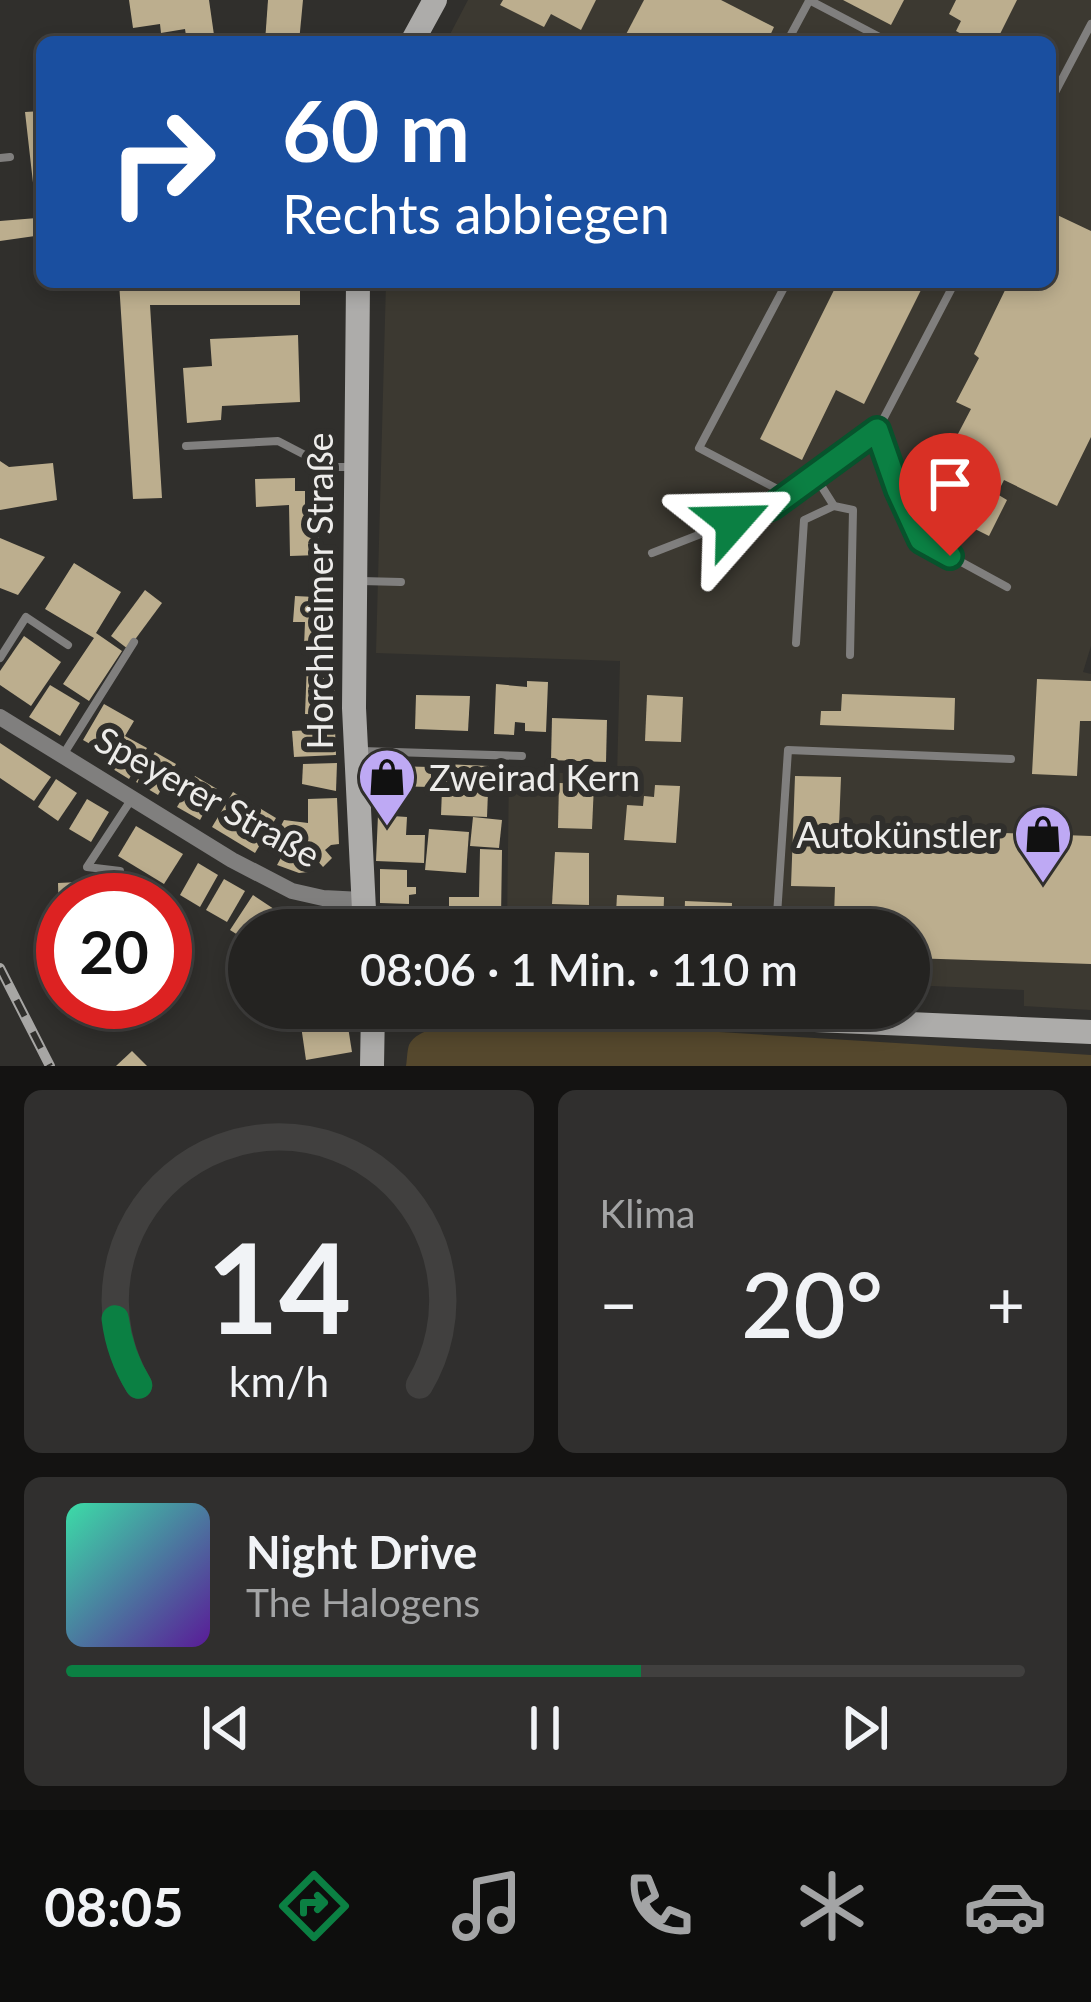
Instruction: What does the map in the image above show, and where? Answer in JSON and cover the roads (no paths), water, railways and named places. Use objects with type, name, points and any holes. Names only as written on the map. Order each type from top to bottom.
[{"type":"main road","points":[[415,36],[435,0]]},
{"type":"main road","name":"Horchheimer Straße","points":[[358,288],[355,751],[362,900]]},
{"type":"main road","points":[[362,900],[363,909]]},
{"type":"main road","points":[[930,1022],[1091,1032]]},
{"type":"main road","points":[[372,1066],[375,1029]]},
{"type":"street","name":"Speyerer Straße","points":[[0,717],[232,860],[292,891],[362,900]]},
{"type":"lane","points":[[791,36],[809,0],[878,36]]},
{"type":"lane","points":[[1056,91],[1091,24]]},
{"type":"lane","points":[[784,288],[700,448],[789,495]]},
{"type":"lane","points":[[652,553],[773,506],[877,430],[952,288]]},
{"type":"lane","points":[[877,430],[921,540],[1007,587]]},
{"type":"lane","points":[[186,446],[278,441],[328,467],[355,466]]},
{"type":"lane","points":[[815,476],[834,506]]},
{"type":"lane","points":[[796,643],[804,520],[834,506],[853,510],[850,655]]},
{"type":"lane","points":[[354,581],[401,582]]},
{"type":"lane","points":[[0,658],[26,617],[68,645]]},
{"type":"lane","points":[[62,756],[134,642]]},
{"type":"lane","points":[[777,909],[788,750],[1011,759]]},
{"type":"lane","points":[[355,751],[522,756]]},
{"type":"lane","points":[[120,871],[87,867],[132,798]]},
{"type":"railway","points":[[0,968],[50,1066]]},
{"type":"place","name":"Zweirad Kern","points":[[387,828]]},
{"type":"place","name":"Autokünstler","points":[[1043,885]]}]
